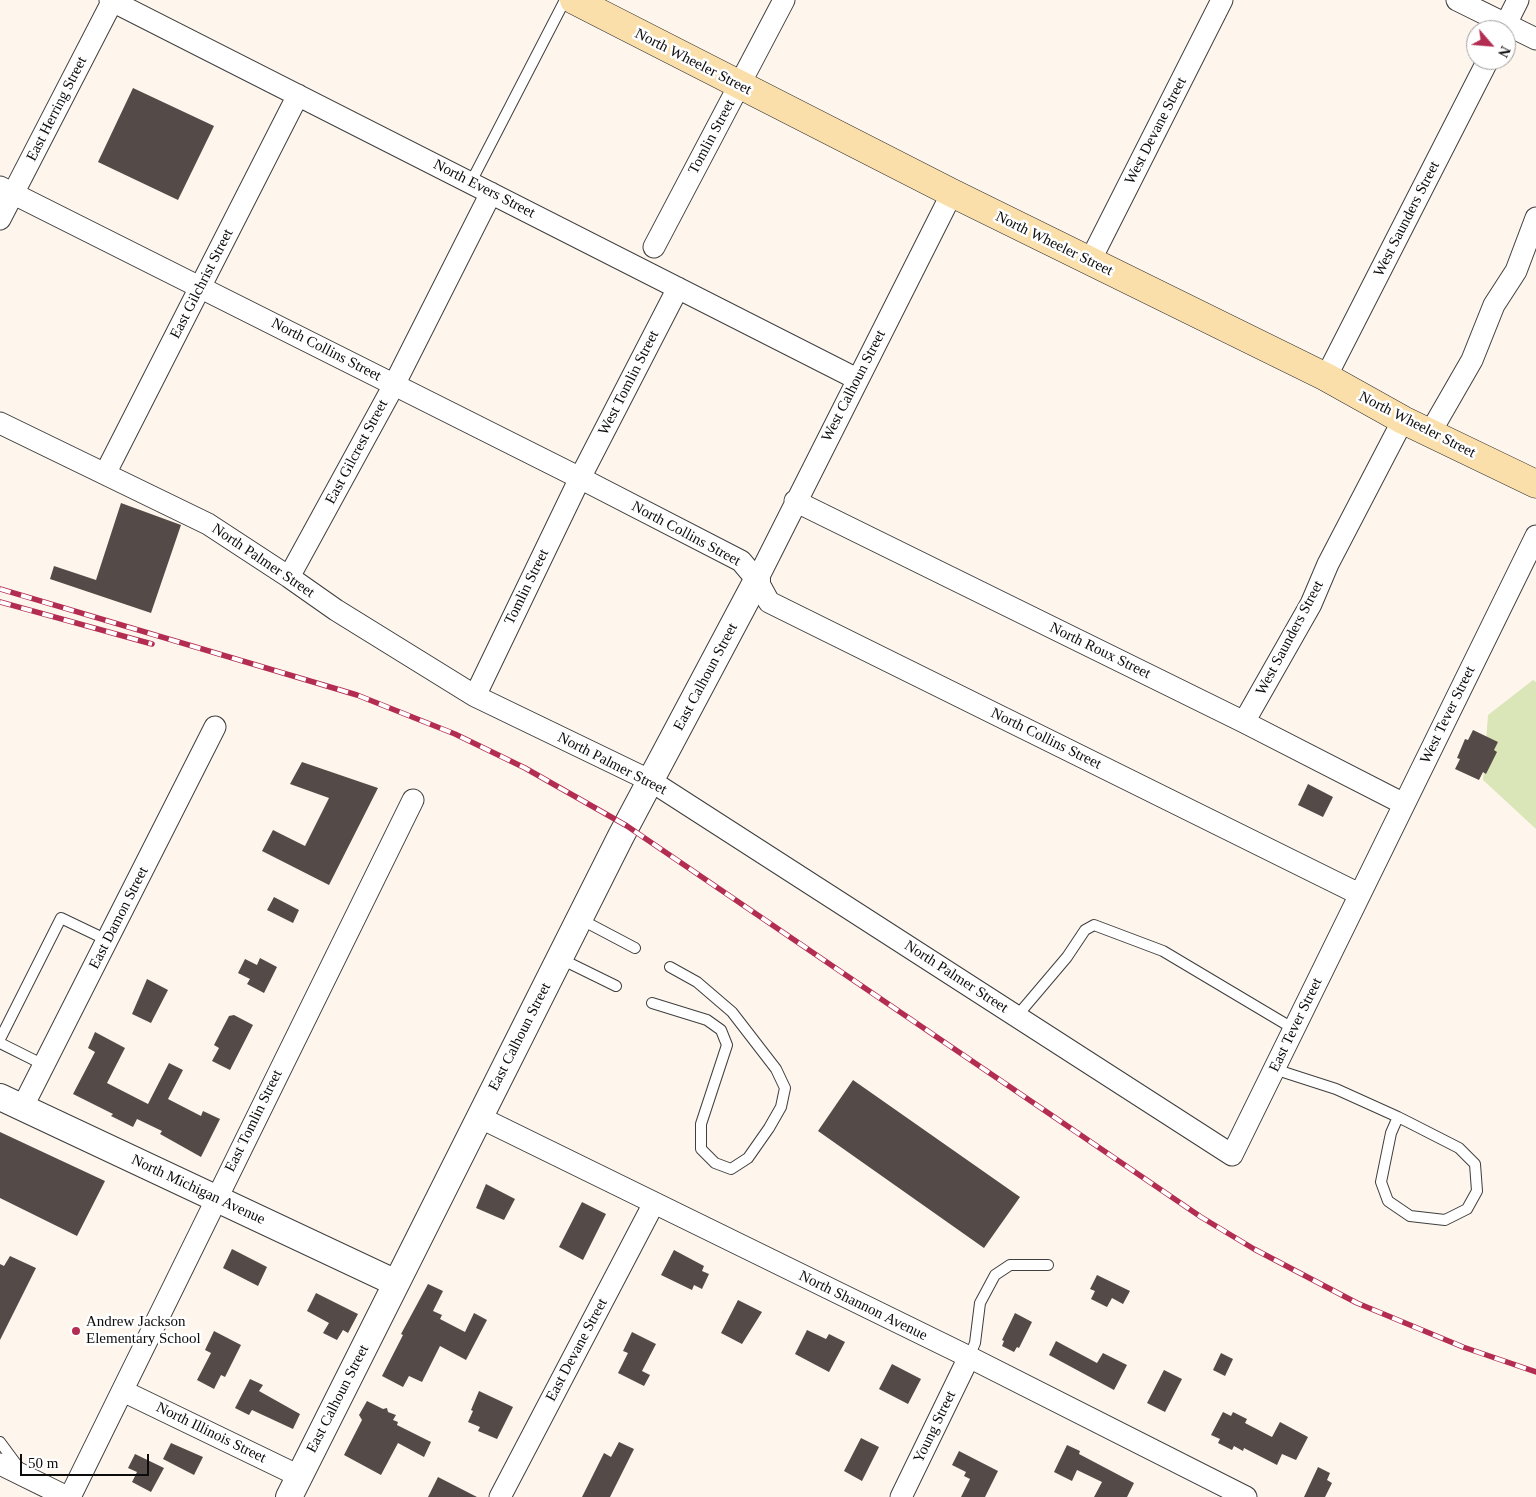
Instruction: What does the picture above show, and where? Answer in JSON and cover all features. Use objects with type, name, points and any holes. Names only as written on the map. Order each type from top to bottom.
[{"type":"main road","name":"North Wheeler Street","points":[[574,0],[739,86],[1326,377],[1403,420],[1536,484]]},
{"type":"street","name":"North Evers Street","points":[[112,0],[857,379]]},
{"type":"street","name":"East Herring Street","points":[[0,219],[6,190],[112,0]]},
{"type":"street","name":"Tomlin Street","points":[[654,247],[784,0]]},
{"type":"street","name":"West Devane Street","points":[[1090,261],[1222,0]]},
{"type":"street","points":[[1458,0],[1493,20]]},
{"type":"street","points":[[1508,20],[1518,0]]},
{"type":"street","points":[[1516,31],[1536,39]]},
{"type":"street","name":"West Saunders Street","points":[[1326,377],[1483,70]]},
{"type":"street","name":"East Gilchrist Street","points":[[106,472],[298,96]]},
{"type":"street","name":"North Collins Street","points":[[6,190],[580,478],[741,561],[757,580],[769,602],[1359,894]]},
{"type":"street","name":"East Gilcrest Street","points":[[290,576],[394,385],[491,193]]},
{"type":"street","name":"West Calhoun Street","points":[[757,580],[795,501],[952,193]]},
{"type":"street","points":[[1430,433],[1472,360],[1494,305],[1516,271],[1536,218]]},
{"type":"street","name":"West Tomlin Street","points":[[580,478],[678,288]]},
{"type":"street","name":"West Saunders Street","points":[[1244,722],[1311,604],[1328,564],[1403,420]]},
{"type":"street","name":"North Palmer Street","points":[[0,423],[106,472],[208,524],[290,576],[336,610],[475,696],[651,781],[1232,1154]]},
{"type":"street","name":"Tomlin Street","points":[[475,696],[580,478]]},
{"type":"street","name":"North Roux Street","points":[[795,501],[1244,722],[1404,804]]},
{"type":"street","name":"West Tever Street","points":[[1359,894],[1536,536]]},
{"type":"street","name":"East Calhoun Street","points":[[294,1486],[559,958],[757,580]]},
{"type":"street","name":"East Damon Street","points":[[11,1103],[44,1065],[215,727]]},
{"type":"street","name":"East Tomlin Street","points":[[69,1497],[123,1391],[216,1198],[413,800]]},
{"type":"street","name":"East Tever Street","points":[[1232,1154],[1359,894]]},
{"type":"street","name":"North Michigan Avenue","points":[[11,1103],[396,1284]]},
{"type":"street","name":"North Shannon Avenue","points":[[479,1118],[969,1358],[1246,1497]]},
{"type":"street","name":"East Devane Street","points":[[500,1497],[654,1203]]},
{"type":"street","name":"Young Street","points":[[901,1497],[969,1358]]},
{"type":"street","name":"North Illinois Street","points":[[123,1391],[294,1486]]},
{"type":"street","points":[[0,1464],[69,1497]]},
{"type":"lane","points":[[471,182],[565,0]]},
{"type":"lane","points":[[0,1039],[61,918],[107,940]]},
{"type":"lane","points":[[580,918],[635,948]]},
{"type":"lane","points":[[1017,1016],[1067,957],[1085,930],[1094,925],[1163,951],[1294,1029]]},
{"type":"lane","points":[[559,958],[616,986]]},
{"type":"lane","points":[[652,1003],[707,1020],[721,1030],[727,1044],[701,1124],[701,1149],[715,1163],[731,1169],[748,1158],[769,1128],[780,1107],[785,1088],[776,1069],[732,1012],[697,982],[670,967]]},
{"type":"lane","points":[[0,1043],[44,1065]]},
{"type":"lane","points":[[1274,1069],[1336,1089],[1398,1118],[1459,1148],[1475,1164],[1477,1191],[1467,1210],[1445,1220],[1410,1216],[1388,1201],[1381,1182],[1391,1133],[1398,1118]]},
{"type":"lane","points":[[969,1358],[975,1343],[980,1302],[995,1275],[1010,1265],[1048,1264]]},
{"type":"lane","points":[[0,1442],[27,1478]]},
{"type":"green space","points":[[1533,680],[1536,682],[1536,829],[1483,780],[1488,715]]},
{"type":"building","points":[[133,88],[214,126],[178,200],[98,162]]},
{"type":"building","points":[[121,503],[181,525],[151,613],[50,579],[54,566],[96,580]]},
{"type":"building","points":[[1473,730],[1498,742],[1494,750],[1497,752],[1486,774],[1483,772],[1479,780],[1455,769],[1460,759],[1457,758],[1465,739],[1468,740]]},
{"type":"building","points":[[302,762],[378,788],[329,885],[262,851],[273,830],[305,846],[329,798],[290,784]]},
{"type":"building","points":[[1308,784],[1333,797],[1323,817],[1298,805]]},
{"type":"building","points":[[274,897],[299,910],[293,923],[267,910]]},
{"type":"building","points":[[260,958],[277,967],[264,993],[247,984],[250,979],[238,973],[245,959],[257,965]]},
{"type":"building","points":[[147,979],[168,990],[151,1023],[132,1014]]},
{"type":"building","points":[[234,1015],[253,1025],[230,1070],[212,1061],[219,1048],[214,1045],[229,1016]]},
{"type":"building","points":[[95,1032],[125,1048],[107,1083],[148,1104],[169,1063],[183,1070],[168,1099],[201,1116],[203,1111],[220,1119],[201,1157],[160,1134],[162,1131],[137,1119],[133,1127],[111,1116],[113,1114],[73,1094],[95,1052],[88,1048]]},
{"type":"building","points":[[853,1080],[1020,1197],[984,1248],[818,1131]]},
{"type":"building","points":[[0,1132],[105,1181],[77,1236],[0,1198]]},
{"type":"building","points":[[486,1184],[515,1199],[504,1220],[476,1208]]},
{"type":"building","points":[[582,1202],[606,1214],[583,1260],[559,1247]]},
{"type":"building","points":[[232,1249],[267,1267],[258,1286],[223,1268]]},
{"type":"building","points":[[674,1250],[704,1266],[702,1271],[709,1274],[702,1289],[694,1285],[692,1290],[661,1275]]},
{"type":"building","points":[[10,1256],[36,1268],[0,1340],[0,1264],[4,1266]]},
{"type":"building","points":[[1097,1275],[1130,1291],[1123,1304],[1112,1298],[1107,1307],[1091,1299],[1095,1291],[1090,1289]]},
{"type":"building","points":[[428,1284],[443,1291],[433,1311],[442,1315],[440,1319],[465,1332],[474,1313],[487,1320],[466,1360],[440,1346],[422,1382],[409,1376],[403,1387],[382,1376],[403,1335],[401,1334]]},
{"type":"building","points":[[316,1293],[358,1314],[348,1333],[343,1330],[337,1340],[323,1333],[329,1323],[307,1311]]},
{"type":"building","points":[[738,1300],[762,1312],[742,1344],[721,1333]]},
{"type":"building","points":[[1015,1313],[1032,1322],[1019,1348],[1017,1347],[1014,1352],[1002,1346],[1004,1341],[1002,1340]]},
{"type":"building","points":[[807,1330],[826,1339],[829,1334],[845,1342],[829,1372],[795,1354]]},
{"type":"building","points":[[214,1331],[241,1345],[225,1377],[221,1375],[214,1389],[197,1380],[211,1353],[205,1350]]},
{"type":"building","points":[[632,1332],[656,1344],[642,1371],[650,1375],[644,1386],[618,1373],[628,1353],[623,1351]]},
{"type":"building","points":[[1056,1341],[1097,1363],[1103,1353],[1127,1365],[1114,1390],[1049,1355]]},
{"type":"building","points":[[1221,1353],[1233,1359],[1225,1376],[1213,1370]]},
{"type":"building","points":[[892,1364],[921,1379],[908,1404],[879,1389]]},
{"type":"building","points":[[1164,1370],[1182,1379],[1165,1412],[1147,1403]]},
{"type":"building","points":[[250,1379],[263,1385],[259,1391],[300,1414],[293,1429],[252,1410],[249,1415],[235,1408]]},
{"type":"building","points":[[479,1391],[513,1407],[497,1439],[478,1431],[480,1427],[468,1422]]},
{"type":"building","points":[[367,1401],[383,1409],[387,1408],[388,1412],[396,1415],[393,1420],[398,1422],[397,1425],[431,1442],[424,1457],[398,1443],[381,1475],[344,1455],[362,1420],[359,1415]]},
{"type":"building","points":[[1223,1412],[1231,1416],[1233,1412],[1247,1419],[1245,1423],[1272,1437],[1280,1422],[1308,1437],[1296,1460],[1282,1454],[1277,1465],[1244,1448],[1243,1451],[1234,1446],[1232,1450],[1218,1443],[1220,1439],[1211,1435]]},
{"type":"building","points":[[861,1438],[879,1447],[862,1481],[844,1471]]},
{"type":"building","points":[[619,1442],[634,1449],[610,1497],[582,1497],[604,1453],[611,1457]]},
{"type":"building","points":[[171,1443],[203,1457],[194,1475],[163,1459]]},
{"type":"building","points":[[1067,1445],[1080,1451],[1079,1454],[1134,1483],[1127,1497],[1094,1497],[1102,1482],[1077,1470],[1072,1481],[1054,1472]]},
{"type":"building","points":[[959,1451],[998,1471],[985,1497],[961,1497],[970,1479],[964,1476],[966,1472],[952,1465]]},
{"type":"building","points":[[135,1454],[164,1468],[151,1492],[132,1482],[137,1472],[128,1468]]},
{"type":"building","points":[[1318,1467],[1330,1473],[1327,1480],[1332,1483],[1325,1497],[1304,1497]]},
{"type":"building","points":[[438,1477],[477,1497],[428,1497]]},
{"type":"railway","points":[[0,589],[357,695],[455,734],[525,768],[627,826],[1201,1217],[1254,1249],[1357,1303],[1463,1347],[1536,1372]]},
{"type":"railway","points":[[0,602],[152,644]]},
{"type":"place","name":"Andrew Jackson Elementary School","points":[[76,1331]]}]
